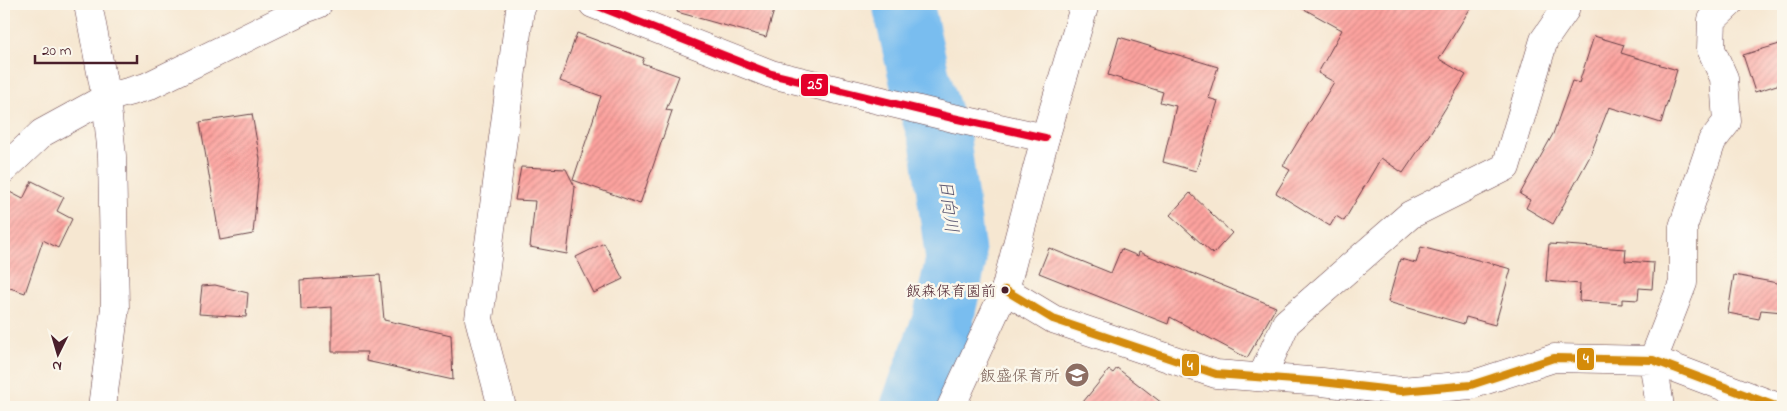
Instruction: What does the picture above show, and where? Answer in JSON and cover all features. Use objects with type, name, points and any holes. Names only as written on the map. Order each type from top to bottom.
[{"type":"street","points":[[88,4],[106,98],[112,156],[116,308],[102,407]]},
{"type":"street","points":[[4,169],[42,133],[106,98],[146,87],[318,4]]},
{"type":"street","points":[[502,407],[479,319],[520,10],[523,4]]},
{"type":"street","points":[[593,4],[771,74],[1045,138]]},
{"type":"street","points":[[951,407],[1005,290],[1045,138],[1085,4]]},
{"type":"street","points":[[1262,377],[1286,323],[1403,221],[1410,215],[1506,167],[1544,40],[1565,10],[1566,4]]},
{"type":"street","points":[[1660,407],[1653,360],[1683,283],[1683,227],[1712,141],[1727,122],[1724,78],[1711,49],[1712,20],[1729,4]]},
{"type":"street","points":[[1005,290],[1053,319],[1216,374],[1401,391],[1471,386],[1554,358],[1653,360],[1778,407]]},
{"type":"building","points":[[679,4],[776,4],[766,37],[677,12]]},
{"type":"building","points":[[1295,4],[1473,4],[1439,59],[1466,75],[1429,135],[1403,173],[1381,158],[1344,221],[1336,216],[1330,226],[1276,193],[1290,170],[1283,166],[1334,82],[1318,73],[1342,30]]},
{"type":"building","points":[[577,33],[644,58],[642,63],[679,76],[666,110],[672,111],[640,204],[573,180],[601,96],[560,81]]},
{"type":"building","points":[[1594,36],[1624,45],[1621,53],[1677,70],[1661,123],[1609,107],[1589,158],[1553,224],[1526,208],[1530,200],[1520,194],[1553,134],[1572,81],[1579,83]]},
{"type":"building","points":[[1119,37],[1218,67],[1208,98],[1218,101],[1196,171],[1163,162],[1176,106],[1160,102],[1163,92],[1108,75]]},
{"type":"building","points":[[1783,43],[1783,83],[1755,92],[1743,55]]},
{"type":"building","points":[[252,114],[260,159],[253,234],[220,240],[200,122]]},
{"type":"building","points":[[521,167],[566,169],[575,187],[567,254],[530,247],[535,201],[515,200]]},
{"type":"building","points":[[32,181],[64,197],[57,211],[72,219],[58,248],[43,240],[25,293],[4,286],[4,189],[23,199]]},
{"type":"building","points":[[1190,193],[1232,233],[1213,254],[1170,215]]},
{"type":"building","points":[[604,243],[623,279],[594,293],[576,257]]},
{"type":"building","points":[[1549,244],[1626,249],[1625,261],[1654,263],[1652,289],[1639,288],[1638,300],[1622,299],[1622,304],[1579,301],[1580,284],[1546,281]]},
{"type":"building","points":[[1421,247],[1448,254],[1448,252],[1511,269],[1495,325],[1466,317],[1464,324],[1388,302],[1400,259],[1416,263]]},
{"type":"building","points":[[1049,248],[1111,273],[1121,249],[1138,256],[1139,252],[1276,307],[1247,358],[1170,317],[1168,324],[1039,273]]},
{"type":"building","points":[[380,275],[384,320],[451,335],[453,380],[366,361],[367,352],[332,352],[332,307],[301,309],[300,280]]},
{"type":"building","points":[[1734,275],[1783,284],[1783,312],[1761,310],[1759,319],[1728,313]]},
{"type":"building","points":[[215,285],[248,293],[246,317],[199,314],[202,286]]},
{"type":"building","points":[[1117,368],[1167,407],[1079,407],[1109,370],[1113,373]]},
{"type":"waterway","name":"日向川","points":[[903,4],[920,80],[940,140],[956,260],[943,320],[911,407]]},
{"type":"transit line","name":"25","points":[[593,4],[771,74],[1045,138]]},
{"type":"transit line","name":"4","points":[[1005,290],[1053,319],[1216,374],[1322,382],[1401,391],[1471,385],[1554,358],[1653,360],[1778,407]]},
{"type":"place","name":"飯森保育園前","points":[[1005,290]]},
{"type":"place","name":"飯盛保育所","points":[[1077,375]]}]
